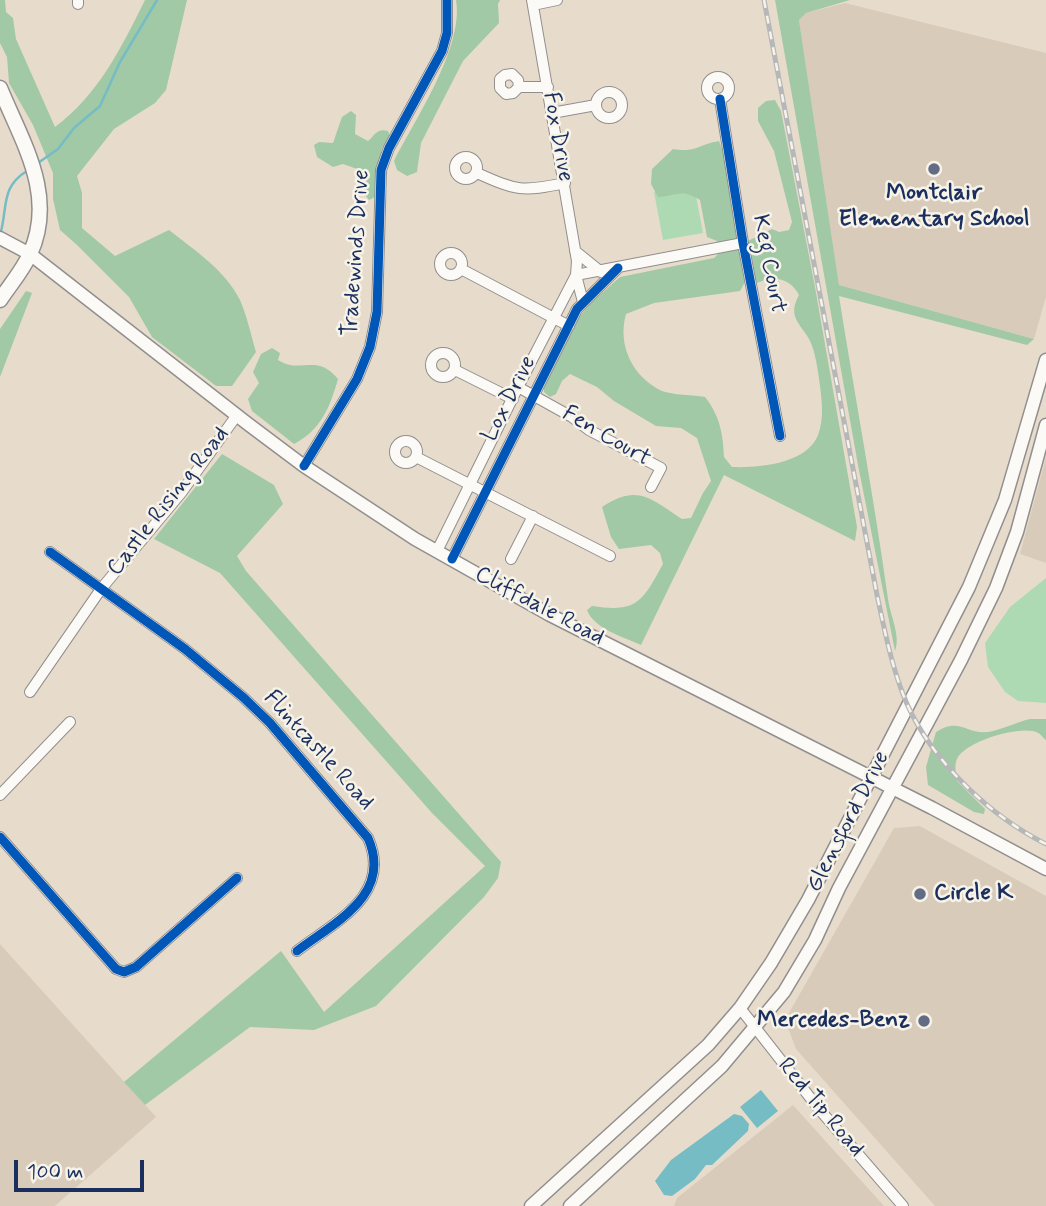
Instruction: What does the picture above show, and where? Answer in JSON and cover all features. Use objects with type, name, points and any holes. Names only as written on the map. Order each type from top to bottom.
[{"type":"highway","points":[[0,88],[38,183],[41,213],[30,254],[0,300]]},
{"type":"main road","name":"Cliffdale Road","points":[[0,238],[30,254],[304,466],[388,523],[635,659],[872,777],[1046,869]]},
{"type":"main road","name":"Glensford Drive","points":[[531,1206],[708,1045],[740,1008],[771,963],[808,900],[948,631],[985,554],[1016,465],[1046,360]]},
{"type":"main road","name":"Glensford Drive","points":[[570,1206],[722,1066],[784,992],[815,940],[996,589],[1017,532],[1046,425]]},
{"type":"street","name":"Tradewinds Drive","points":[[304,466],[357,379],[370,347],[377,312],[381,170],[389,148],[442,51],[447,33],[447,0]]},
{"type":"street","points":[[533,2],[557,0]]},
{"type":"street","name":"Fox Drive","points":[[533,2],[565,183],[576,275],[583,302]]},
{"type":"street","points":[[519,87],[548,87]]},
{"type":"street","name":"Keg Court","points":[[720,99],[743,243],[780,436]]},
{"type":"street","points":[[552,113],[596,105]]},
{"type":"street","points":[[477,173],[515,189],[536,189],[565,183]]},
{"type":"street","points":[[576,275],[743,243]]},
{"type":"street","points":[[575,251],[601,272]]},
{"type":"street","name":"Lox Drive","points":[[452,559],[569,326],[583,302],[618,268]]},
{"type":"street","points":[[461,269],[569,326]]},
{"type":"street","name":"Lox Drive","points":[[437,551],[576,275]]},
{"type":"street","points":[[454,370],[513,399]]},
{"type":"street","points":[[518,387],[533,395]]},
{"type":"street","name":"Fen Court","points":[[533,395],[589,430],[661,468],[650,487]]},
{"type":"street","name":"Castle Rising Road","points":[[30,692],[100,589],[181,493],[237,415]]},
{"type":"street","points":[[416,457],[610,555]]},
{"type":"street","points":[[511,559],[533,516]]},
{"type":"street","name":"Flintcastle Road","points":[[50,552],[185,649],[244,698],[270,723],[368,838],[373,848],[374,872],[363,899],[352,911],[297,951]]},
{"type":"street","points":[[0,795],[69,722]]},
{"type":"street","points":[[0,837],[116,969],[124,972],[136,967],[237,878]]},
{"type":"street","name":"Red Tip Road","points":[[740,1008],[819,1109],[903,1206]]},
{"type":"shaded area","name":"Montclair Elementary School","points":[[845,3],[1046,53],[1046,297],[1034,339],[839,285],[799,20],[806,13]]},
{"type":"shaded area","points":[[1046,457],[1046,563],[1020,554]]},
{"type":"shaded area","points":[[920,826],[1046,896],[1046,1206],[935,1206],[796,1049],[785,1020],[894,828]]},
{"type":"shaded area","points":[[0,944],[156,1117],[55,1206],[0,1206]]},
{"type":"shaded area","points":[[793,1105],[884,1206],[674,1206],[677,1198]]},
{"type":"green space","points":[[0,0],[5,0],[6,12],[13,18],[16,39],[55,127],[84,100],[108,69],[145,0],[187,0],[166,90],[155,103],[114,129],[77,176],[82,193],[82,228],[115,256],[169,230],[218,270],[240,300],[256,352],[232,386],[216,386],[152,337],[129,297],[60,230],[53,199],[53,173],[33,125],[9,83],[7,57],[0,43]]},
{"type":"green space","points":[[456,0],[500,0],[499,23],[463,61],[421,143],[417,172],[407,176],[397,170],[394,161],[446,60],[457,19]]},
{"type":"green space","points":[[775,0],[850,0],[806,13],[799,20],[839,285],[1034,339],[1027,345],[839,296],[888,599],[896,632],[895,651],[858,465]]},
{"type":"green space","points":[[775,100],[781,111],[815,287],[857,527],[855,541],[724,475],[641,645],[603,627],[587,610],[592,606],[619,608],[636,602],[649,588],[663,564],[660,553],[651,545],[619,549],[611,537],[602,507],[625,496],[644,496],[682,519],[691,518],[711,481],[697,438],[681,428],[656,426],[614,401],[597,387],[570,374],[562,381],[556,394],[550,397],[544,392],[544,381],[578,318],[620,277],[714,258],[719,253],[717,241],[707,237],[700,200],[683,194],[658,197],[651,184],[652,169],[673,149],[692,149],[719,141],[725,157],[745,267],[745,282],[740,291],[654,303],[626,314],[626,349],[635,369],[652,385],[666,392],[705,397],[720,426],[724,457],[732,467],[781,462],[804,452],[812,445],[821,423],[821,398],[813,350],[795,314],[799,295],[791,285],[781,280],[769,279],[757,283],[753,278],[748,241],[772,229],[779,232],[789,230],[792,222],[774,151],[758,121],[758,108],[766,101]]},
{"type":"green space","points":[[351,111],[356,115],[355,134],[368,141],[381,130],[388,131],[390,136],[382,148],[375,197],[369,200],[364,193],[360,170],[343,164],[333,167],[317,157],[314,145],[319,142],[333,143],[342,117]]},
{"type":"green space","points":[[694,185],[703,233],[663,240],[654,192]]},
{"type":"green space","points":[[26,291],[32,293],[0,377],[0,329]]},
{"type":"green space","points":[[272,348],[280,353],[278,360],[286,364],[323,367],[338,379],[332,399],[318,425],[294,444],[252,411],[248,399],[259,383],[253,372],[261,354]]},
{"type":"green space","points":[[222,454],[274,485],[283,504],[237,556],[246,571],[501,862],[498,878],[484,897],[376,1006],[314,1030],[250,1027],[145,1105],[124,1082],[281,951],[324,1012],[485,866],[432,813],[220,573],[154,539]]},
{"type":"green space","points":[[1046,578],[1046,703],[1018,701],[1005,692],[988,667],[985,643],[1010,607]]},
{"type":"green space","points":[[1030,719],[1046,719],[1046,740],[1030,731],[1007,733],[970,746],[957,759],[957,781],[985,809],[984,814],[974,812],[928,785],[926,767],[936,732],[957,726],[988,732]]},
{"type":"water","points":[[761,1090],[778,1111],[757,1128],[740,1107]]},
{"type":"water","points":[[734,1114],[742,1116],[749,1124],[748,1131],[712,1165],[706,1165],[695,1179],[672,1196],[664,1195],[655,1181],[671,1160]]},
{"type":"waterway","points":[[38,163],[58,149],[74,128],[100,106],[120,62],[157,0]]},
{"type":"waterway","points":[[0,235],[9,191],[18,177],[27,171]]},
{"type":"railway","points":[[764,0],[877,595],[897,677],[918,726],[948,766],[984,803],[1046,844]]},
{"type":"cycle path","points":[[304,466],[357,379],[370,347],[377,312],[381,170],[389,148],[442,51],[447,33],[447,0]]},
{"type":"cycle path","points":[[720,99],[743,243],[780,436]]},
{"type":"cycle path","points":[[452,559],[577,309],[618,268]]},
{"type":"cycle path","points":[[50,552],[185,649],[244,698],[270,723],[368,838],[374,858],[373,876],[367,891],[343,918],[297,951]]},
{"type":"cycle path","points":[[0,837],[116,969],[124,972],[136,967],[237,878]]},
{"type":"place","name":"Montclair Elementary School","points":[[934,169]]},
{"type":"place","name":"Circle K","points":[[920,894]]},
{"type":"place","name":"Mercedes-Benz","points":[[924,1021]]}]
